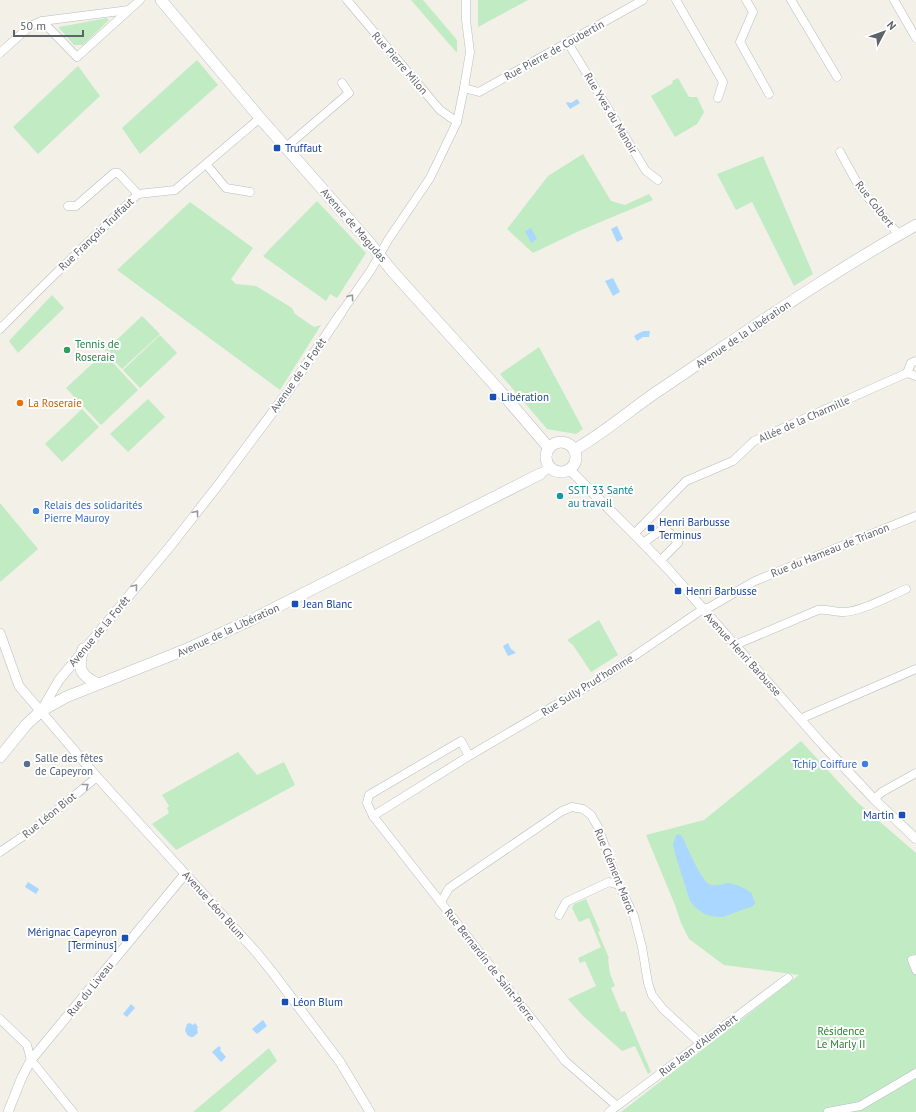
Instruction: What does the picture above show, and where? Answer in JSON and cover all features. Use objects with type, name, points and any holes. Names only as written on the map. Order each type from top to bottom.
[{"type":"main road","name":"Avenue de Magudas","points":[[161,0],[260,118],[380,255],[393,272],[501,392],[549,448]]},
{"type":"main road","name":"Avenue de la Libération","points":[[574,450],[588,442],[651,396],[753,327],[817,285],[916,225]]},
{"type":"main road","points":[[557,442],[567,443],[574,450],[576,454],[575,462],[569,469],[562,472],[550,467],[546,458],[546,453],[552,445],[557,442]]},
{"type":"main road","name":"Avenue de la Libération","points":[[0,757],[26,725],[41,711],[66,697],[187,649],[255,618],[540,474]]},
{"type":"main road","points":[[83,650],[80,659],[80,669],[85,677],[98,684]]},
{"type":"street","points":[[42,21],[77,58],[140,0]]},
{"type":"street","name":"Rue Pierre Milon","points":[[346,0],[440,110],[457,122]]},
{"type":"street","name":"Avenue de la Forêt","points":[[41,711],[59,680],[172,544],[287,393],[371,270],[388,240],[430,178],[457,122],[464,88],[470,52],[466,20],[466,0]]},
{"type":"street","name":"Rue Pierre de Coubertin","points":[[464,88],[479,92],[643,0]]},
{"type":"street","points":[[676,0],[723,82],[718,98]]},
{"type":"street","points":[[746,0],[752,12],[740,42],[769,94]]},
{"type":"street","points":[[791,0],[837,77]]},
{"type":"street","points":[[894,0],[916,38]]},
{"type":"street","points":[[0,54],[30,26],[42,21],[129,10]]},
{"type":"street","name":"Rue Yves du Manoir","points":[[568,42],[646,171],[658,180]]},
{"type":"street","points":[[286,147],[349,93],[342,83]]},
{"type":"street","name":"Rue François Truffaut","points":[[0,329],[138,194],[175,190],[260,118]]},
{"type":"street","name":"Rue Colbert","points":[[840,152],[860,188],[899,235]]},
{"type":"street","points":[[206,164],[226,188],[250,192]]},
{"type":"street","points":[[68,206],[76,206],[114,173],[118,173],[138,194]]},
{"type":"street","name":"Allée de la Charmille","points":[[634,534],[686,481],[734,461],[754,441],[907,373],[911,363],[916,361]]},
{"type":"street","points":[[907,373],[916,376]]},
{"type":"street","name":"Avenue de la Libération","points":[[540,474],[550,467]]},
{"type":"street","name":"Avenue Henri Barbusse","points":[[569,469],[660,561],[823,745],[874,799],[916,839]]},
{"type":"street","name":"Rue du Hameau de Trianon","points":[[703,609],[710,607],[755,581],[916,516]]},
{"type":"street","points":[[643,543],[664,528],[672,535],[678,543],[660,561]]},
{"type":"street","points":[[735,645],[818,610],[824,609],[845,612],[856,610],[906,589]]},
{"type":"street","name":"Rue Sully Prud'homme","points":[[373,816],[469,756],[605,676],[703,609]]},
{"type":"street","name":"Avenue Léon Blum","points":[[0,633],[19,686],[97,777],[274,973],[340,1062],[370,1112]]},
{"type":"street","points":[[800,719],[916,668]]},
{"type":"street","points":[[373,816],[366,803],[369,795],[461,741],[469,756]]},
{"type":"street","points":[[874,799],[882,792],[916,773]]},
{"type":"street","name":"Rue Léon Biot","points":[[0,852],[35,828],[97,777]]},
{"type":"street","name":"Rue Clément Marot","points":[[441,902],[448,888],[545,822],[572,807],[583,809],[591,815],[598,827],[619,885],[634,916],[642,947],[648,983],[652,995],[663,1009],[700,1043]]},
{"type":"street","name":"Rue Bernardin de Saint-Pierre","points":[[373,816],[565,1061],[616,1106]]},
{"type":"street","name":"Rue du Liveau","points":[[8,1112],[22,1077],[31,1060],[185,874]]},
{"type":"street","points":[[559,915],[566,902],[609,882],[619,885]]},
{"type":"street","points":[[916,958],[912,960],[916,970]]},
{"type":"street","name":"Rue Jean d'Alembert","points":[[609,1112],[788,978]]},
{"type":"street","points":[[0,1019],[27,1045],[31,1060],[73,1112]]},
{"type":"street","points":[[828,1112],[860,1106],[916,1073]]},
{"type":"green space","points":[[411,0],[423,0],[457,40],[457,53]]},
{"type":"green space","points":[[478,0],[528,0],[478,27]]},
{"type":"green space","points":[[107,18],[109,20],[83,45],[74,45],[59,28],[59,27]]},
{"type":"green space","points":[[197,60],[218,85],[140,154],[122,128]]},
{"type":"green space","points":[[78,66],[100,96],[38,154],[13,127]]},
{"type":"green space","points":[[678,78],[689,97],[697,97],[704,112],[697,124],[675,137],[651,96],[673,83],[672,81]]},
{"type":"green space","points":[[583,154],[611,201],[625,205],[649,194],[653,200],[579,231],[533,253],[507,229],[548,176]]},
{"type":"green space","points":[[763,156],[813,274],[794,286],[752,202],[736,210],[717,174]]},
{"type":"green space","points":[[317,201],[366,253],[337,298],[330,294],[326,301],[263,256]]},
{"type":"green space","points":[[190,202],[253,248],[231,279],[236,284],[256,286],[292,308],[295,314],[314,327],[321,325],[280,390],[117,270]]},
{"type":"green space","points":[[52,295],[64,308],[18,353],[9,341]]},
{"type":"green space","points":[[142,316],[160,334],[122,369],[105,351]]},
{"type":"green space","points":[[160,335],[177,353],[140,388],[123,370]]},
{"type":"green space","points":[[539,347],[583,429],[576,434],[547,429],[500,374]]},
{"type":"green space","points":[[104,353],[138,390],[101,425],[66,388]]},
{"type":"green space","points":[[148,399],[165,417],[128,452],[110,434]]},
{"type":"green space","points":[[82,409],[99,427],[62,462],[45,444]]},
{"type":"green space","points":[[0,503],[38,549],[0,582]]},
{"type":"green space","points":[[599,620],[618,655],[591,672],[573,645],[567,640]]},
{"type":"green space","name":"Résidence Le Marly II","points":[[801,741],[857,802],[916,853],[916,1112],[621,1112],[799,975],[724,965],[689,939],[681,923],[646,835],[704,820]]},
{"type":"green space","points":[[238,752],[257,775],[284,762],[295,785],[176,850],[152,824],[169,813],[167,808],[169,806],[162,795]]},
{"type":"green space","points":[[586,899],[600,931],[598,932],[609,958],[610,974],[615,986],[611,988],[621,1012],[625,1011],[651,1072],[648,1074],[635,1046],[622,1051],[583,1016],[568,999],[596,986],[585,961],[580,963],[578,958],[601,947],[589,918],[579,922],[572,908],[574,904]]},
{"type":"green space","points":[[269,1048],[277,1061],[220,1112],[193,1112]]},
{"type":"water","points":[[577,99],[580,103],[570,109],[566,103],[571,103]]},
{"type":"water","points":[[617,226],[623,239],[617,242],[611,229]]},
{"type":"water","points":[[531,228],[537,239],[531,243],[525,231]]},
{"type":"water","points":[[613,278],[620,292],[613,296],[605,281]]},
{"type":"water","points":[[644,331],[650,331],[649,337],[643,337],[637,341],[634,336]]},
{"type":"water","points":[[508,643],[511,649],[516,653],[508,656],[503,646]]},
{"type":"water","points":[[679,834],[682,836],[705,881],[711,885],[730,883],[744,888],[752,894],[755,903],[753,906],[723,917],[704,914],[700,911],[690,901],[677,860],[673,845],[676,835]]},
{"type":"water","points":[[28,882],[39,889],[36,894],[25,887]]},
{"type":"water","points":[[131,1004],[135,1008],[127,1017],[123,1014]]},
{"type":"water","points":[[263,1020],[267,1026],[257,1034],[252,1029]]},
{"type":"water","points":[[190,1023],[193,1025],[195,1023],[198,1027],[198,1033],[193,1037],[190,1037],[185,1030],[187,1024]]},
{"type":"water","points":[[219,1046],[221,1048],[220,1050],[226,1057],[221,1062],[212,1052]]},
{"type":"place","name":"Truffaut","points":[[277,148]]},
{"type":"place","name":"Tennis de Roseraie","points":[[67,350]]},
{"type":"place","name":"Libération","points":[[493,397]]},
{"type":"place","name":"La Roseraie","points":[[20,403]]},
{"type":"place","name":"SSTI 33 Santé au travail","points":[[560,496]]},
{"type":"place","name":"Relais des solidarités Pierre Mauroy","points":[[36,511]]},
{"type":"place","name":"Henri Barbusse Terminus","points":[[651,528]]},
{"type":"place","name":"Henri Barbusse","points":[[678,591]]},
{"type":"place","name":"Jean Blanc","points":[[295,604]]},
{"type":"place","name":"Salle des fêtes de Capeyron","points":[[27,764]]},
{"type":"place","name":"Tchip Coiffure","points":[[865,764]]},
{"type":"place","name":"Martin","points":[[902,815]]},
{"type":"place","name":"Mérignac Capeyron [Terminus]","points":[[125,938]]},
{"type":"place","name":"Léon Blum","points":[[285,1002]]}]
